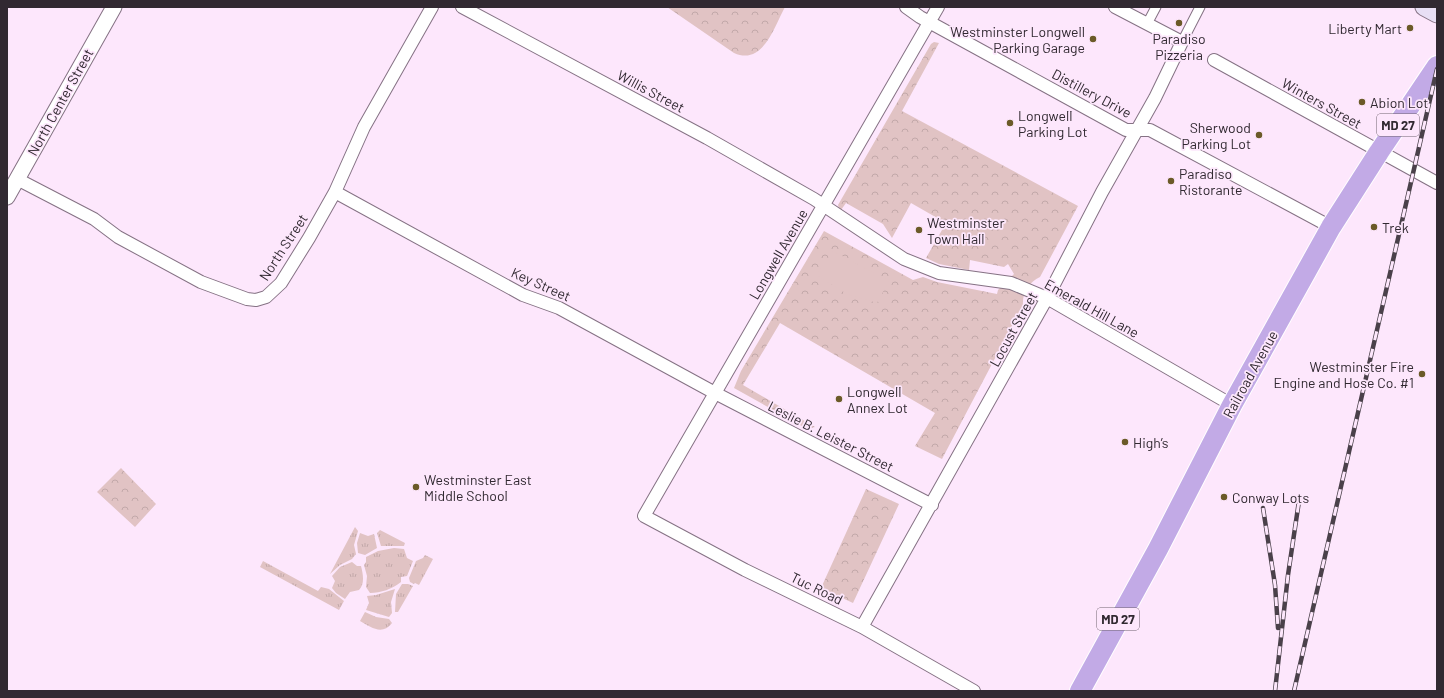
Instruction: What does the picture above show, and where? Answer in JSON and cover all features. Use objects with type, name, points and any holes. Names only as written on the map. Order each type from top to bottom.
[{"type":"highway","name":"Railroad Avenue","points":[[1080,691],[1158,549],[1232,405],[1331,227],[1437,66]]},
{"type":"main road","points":[[1424,7],[1437,14]]},
{"type":"street","name":"North Center Street","points":[[7,197],[114,7]]},
{"type":"street","name":"North Street","points":[[17,179],[94,220],[118,237],[200,282],[252,300],[266,297],[276,289],[305,244],[334,192],[364,127],[432,7]]},
{"type":"street","name":"Willis Street","points":[[462,7],[707,138],[814,199],[823,207]]},
{"type":"street","name":"Distillery Drive","points":[[906,7],[930,22],[1126,130],[1150,130],[1331,227]]},
{"type":"street","name":"Longwell Avenue","points":[[644,516],[938,7]]},
{"type":"street","points":[[1115,7],[1182,42],[1200,7]]},
{"type":"street","points":[[1147,24],[1156,7]]},
{"type":"street","name":"Locust Street","points":[[862,628],[1047,298],[1102,192],[1137,130],[1182,42]]},
{"type":"street","name":"Winters Street","points":[[1214,60],[1437,183]]},
{"type":"street","name":"Key Street","points":[[334,192],[523,295],[559,308],[715,393]]},
{"type":"street","name":"Emerald Hill Lane","points":[[823,207],[904,259],[923,267],[939,273],[1011,283],[1047,298],[1232,405]]},
{"type":"street","name":"Leslie B. Leister Street","points":[[715,393],[932,505]]},
{"type":"street","name":"Tuc Road","points":[[644,516],[745,570],[862,628],[974,691]]},
{"type":"green space","points":[[667,7],[785,7],[772,34],[766,42],[753,54],[744,56],[734,53]]},
{"type":"green space","points":[[934,42],[939,43],[902,111],[1078,206],[1040,277],[1027,288],[1023,305],[942,459],[915,446],[935,413],[780,323],[743,385],[815,427],[807,429],[734,388],[741,371],[824,231],[913,280],[923,277],[937,282],[997,294],[998,290],[1014,274],[1008,264],[1004,267],[970,260],[969,270],[939,264],[926,258],[946,223],[911,203],[892,238],[883,224],[846,203],[841,210],[839,209],[838,205],[931,44]]},
{"type":"green space","points":[[833,251],[889,281],[877,303],[847,294],[816,275]]},
{"type":"green space","points":[[121,468],[156,504],[135,527],[97,492]]},
{"type":"green space","points":[[866,489],[899,504],[853,603],[821,588]]},
{"type":"green space","points":[[355,527],[358,531],[354,545],[356,554],[352,559],[340,565],[330,574]]},
{"type":"green space","points":[[380,530],[405,543],[404,546],[381,546],[377,533]]},
{"type":"green space","points":[[360,533],[368,536],[374,534],[377,548],[365,555],[358,553],[357,543]]},
{"type":"green space","points":[[394,548],[404,549],[407,558],[413,561],[407,576],[401,577],[401,582],[390,589],[370,593],[366,587],[367,576],[364,565],[366,562],[366,557],[378,551]]},
{"type":"green space","points":[[425,555],[433,559],[419,585],[414,584],[410,582],[409,578],[416,561],[423,558]]},
{"type":"green space","points":[[263,561],[318,591],[321,587],[329,589],[344,601],[339,610],[260,567]]},
{"type":"green space","points":[[352,562],[357,566],[361,566],[363,582],[359,590],[350,592],[345,599],[336,593],[332,588],[335,581],[332,576],[340,567]]},
{"type":"green space","points":[[402,584],[413,586],[398,612],[395,612],[396,594]]},
{"type":"green space","points":[[395,589],[391,602],[392,613],[389,617],[366,610],[369,603],[367,596],[376,595]]},
{"type":"green space","points":[[365,612],[376,617],[389,619],[392,623],[388,627],[380,630],[372,628],[360,621]]},
{"type":"railway","points":[[1294,691],[1437,69]]},
{"type":"railway","points":[[1275,691],[1288,575],[1299,501]]},
{"type":"railway","points":[[1263,508],[1275,585],[1278,628]]},
{"type":"place","name":"Paradiso Pizzeria","points":[[1179,23]]},
{"type":"place","name":"Liberty Mart","points":[[1410,28]]},
{"type":"place","name":"Westminster Longwell Parking Garage","points":[[1093,39]]},
{"type":"place","name":"Abion Lot","points":[[1362,102]]},
{"type":"place","name":"Longwell Parking Lot","points":[[1010,123]]},
{"type":"place","name":"Sherwood Parking Lot","points":[[1259,135]]},
{"type":"place","name":"Paradiso Ristorante","points":[[1171,181]]},
{"type":"place","name":"Trek","points":[[1374,227]]},
{"type":"place","name":"Westminster Town Hall","points":[[919,230]]},
{"type":"place","name":"Westminster Fire Engine and Hose Co. #1","points":[[1422,374]]},
{"type":"place","name":"Longwell Annex Lot","points":[[839,399]]},
{"type":"place","name":"High’s","points":[[1125,442]]},
{"type":"place","name":"Westminster East Middle School","points":[[416,487]]},
{"type":"place","name":"Conway Lots","points":[[1224,497]]}]
